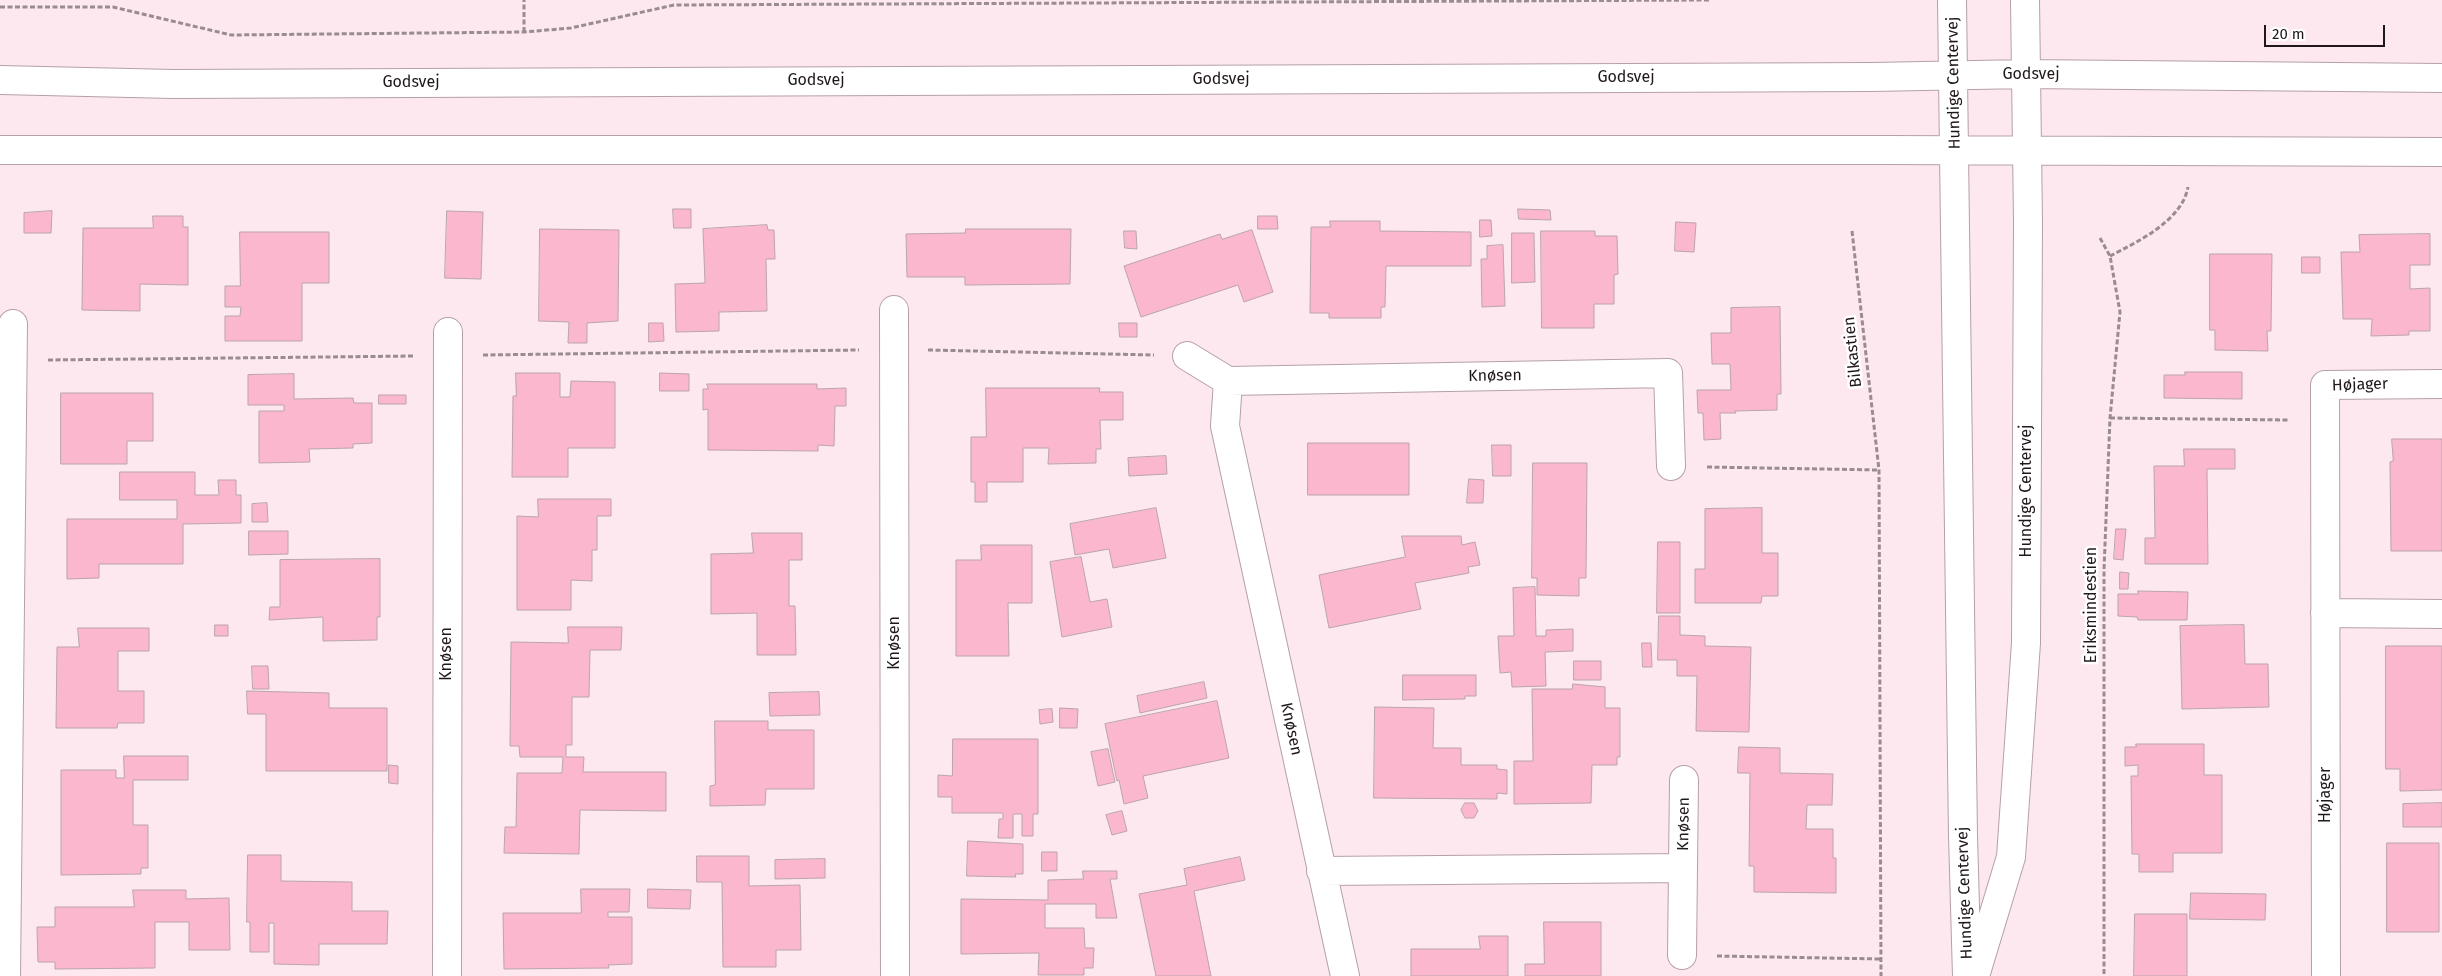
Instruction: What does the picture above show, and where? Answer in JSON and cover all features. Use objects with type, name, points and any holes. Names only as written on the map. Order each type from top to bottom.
[{"type":"street","name":"Hundige Centervej","points":[[1952,0],[1963,836],[1967,976]]},
{"type":"street","name":"Hundige Centervej","points":[[1976,976],[2011,856],[2026,643],[2025,0]]},
{"type":"street","name":"Godsvej","points":[[0,80],[202,84],[1953,76],[2025,74],[2442,78]]},
{"type":"street","points":[[0,150],[1955,150],[2442,152]]},
{"type":"street","name":"Knøsen","points":[[894,310],[895,976]]},
{"type":"street","points":[[6,976],[13,324]]},
{"type":"street","name":"Knøsen","points":[[447,976],[448,344]]},
{"type":"street","points":[[1187,356],[1228,380]]},
{"type":"street","name":"Knøsen","points":[[1344,976],[1226,426],[1228,380],[1668,373],[1671,466]]},
{"type":"street","name":"Højager","points":[[2326,976],[2325,384],[2442,384]]},
{"type":"street","points":[[2325,613],[2442,614]]},
{"type":"street","name":"Knøsen","points":[[1682,955],[1684,780]]},
{"type":"street","name":"Knøsen","points":[[1321,871],[1683,868]]},
{"type":"path","points":[[524,0],[524,32]]},
{"type":"path","points":[[0,7],[113,7],[231,35],[524,32],[571,28],[674,4],[1709,0]]},
{"type":"path","points":[[2110,256],[2155,232],[2186,197],[2193,152]]},
{"type":"path","name":"Bilkastien","points":[[1852,231],[1879,470],[1881,976]]},
{"type":"path","name":"Eriksmindestien","points":[[2100,238],[2110,256],[2120,312],[2110,418],[2104,570],[2104,976]]},
{"type":"path","points":[[13,360],[448,344],[894,349],[1187,356]]},
{"type":"path","points":[[2110,418],[2325,420]]},
{"type":"path","points":[[1671,466],[1879,470]]},
{"type":"path","points":[[1682,955],[1881,959]]},
{"type":"building","points":[[673,209],[691,209],[691,228],[674,228]]},
{"type":"building","points":[[1518,209],[1550,210],[1551,220],[1519,219]]},
{"type":"building","points":[[52,211],[51,233],[24,233],[24,213]]},
{"type":"building","points":[[447,211],[483,212],[481,279],[445,278]]},
{"type":"building","points":[[153,216],[183,216],[183,227],[188,227],[188,285],[140,284],[140,311],[82,310],[83,228],[153,228]]},
{"type":"building","points":[[1258,216],[1277,216],[1278,229],[1258,229]]},
{"type":"building","points":[[1480,220],[1491,220],[1492,236],[1480,237]]},
{"type":"building","points":[[1330,221],[1380,221],[1380,231],[1471,232],[1471,266],[1386,266],[1385,307],[1381,307],[1381,318],[1329,318],[1329,313],[1310,313],[1311,227],[1330,227]]},
{"type":"building","points":[[1676,222],[1696,223],[1694,252],[1675,251]]},
{"type":"building","points":[[767,225],[768,230],[774,230],[775,259],[766,259],[767,311],[719,312],[719,331],[676,332],[675,284],[705,283],[703,229]]},
{"type":"building","points":[[540,229],[619,230],[618,321],[587,323],[587,343],[568,343],[569,322],[539,321]]},
{"type":"building","points":[[966,229],[1071,229],[1070,284],[965,285],[965,277],[907,277],[906,234],[965,233]]},
{"type":"building","points":[[1252,230],[1273,292],[1244,302],[1238,285],[1141,317],[1124,266],[1220,234],[1222,239]]},
{"type":"building","points":[[1124,231],[1136,231],[1137,249],[1125,248]]},
{"type":"building","points":[[1541,231],[1595,231],[1595,236],[1617,236],[1618,274],[1614,275],[1614,304],[1594,304],[1594,328],[1542,328]]},
{"type":"building","points":[[240,232],[329,232],[329,283],[302,283],[302,341],[225,341],[225,316],[240,316],[241,307],[225,307],[225,286],[240,286]]},
{"type":"building","points":[[1512,233],[1534,233],[1535,282],[1512,283]]},
{"type":"building","points":[[2430,234],[2430,265],[2410,265],[2410,289],[2430,288],[2430,331],[2409,331],[2409,335],[2371,336],[2372,319],[2343,319],[2341,252],[2360,252],[2359,235]]},
{"type":"building","points":[[1503,245],[1505,306],[1482,307],[1481,259],[1487,259],[1487,246]]},
{"type":"building","points":[[2210,254],[2272,254],[2271,331],[2267,331],[2268,351],[2215,350],[2215,330],[2210,330]]},
{"type":"building","points":[[2302,257],[2320,257],[2320,273],[2302,273]]},
{"type":"building","points":[[1780,307],[1781,394],[1777,394],[1777,410],[1720,413],[1721,439],[1704,440],[1703,413],[1698,413],[1697,390],[1731,390],[1730,364],[1712,364],[1711,333],[1731,333],[1731,308]]},
{"type":"building","points":[[649,323],[663,323],[664,341],[649,342]]},
{"type":"building","points":[[1119,323],[1137,323],[1137,337],[1120,337]]},
{"type":"building","points":[[2185,372],[2242,372],[2242,399],[2164,398],[2164,375],[2185,375]]},
{"type":"building","points":[[516,373],[560,373],[560,397],[570,397],[571,381],[615,382],[615,448],[568,448],[568,477],[512,477],[513,396],[516,396]]},
{"type":"building","points":[[660,373],[689,374],[689,391],[660,391]]},
{"type":"building","points":[[294,374],[294,399],[353,398],[354,403],[372,403],[372,443],[353,444],[353,448],[309,449],[310,462],[259,463],[259,411],[284,411],[284,405],[248,405],[248,375]]},
{"type":"building","points":[[707,384],[817,384],[817,389],[846,388],[846,406],[835,406],[834,446],[818,445],[818,451],[708,450],[708,409],[703,410],[703,389],[708,389]]},
{"type":"building","points":[[986,388],[1100,388],[1099,392],[1123,392],[1123,420],[1100,420],[1101,449],[1096,449],[1096,463],[1048,464],[1049,448],[1023,448],[1023,482],[987,482],[987,502],[975,502],[975,482],[971,482],[971,437],[986,437]]},
{"type":"building","points":[[61,393],[153,393],[153,441],[127,441],[127,464],[61,464]]},
{"type":"building","points":[[379,395],[406,395],[406,404],[379,404]]},
{"type":"building","points":[[2392,439],[2442,439],[2442,551],[2391,551],[2390,462],[2393,461]]},
{"type":"building","points":[[1308,443],[1409,443],[1409,495],[1308,495]]},
{"type":"building","points":[[1492,445],[1511,445],[1511,476],[1493,476]]},
{"type":"building","points":[[2184,449],[2235,449],[2235,469],[2207,469],[2208,564],[2145,564],[2145,538],[2155,538],[2154,466],[2184,466]]},
{"type":"building","points":[[1166,456],[1167,474],[1129,476],[1128,458]]},
{"type":"building","points":[[1533,463],[1587,463],[1586,578],[1579,578],[1579,596],[1537,595],[1537,578],[1532,578]]},
{"type":"building","points":[[120,472],[195,472],[195,495],[219,495],[218,480],[236,480],[236,495],[241,495],[241,523],[183,524],[183,564],[99,564],[99,578],[67,579],[67,519],[177,519],[177,500],[120,500]]},
{"type":"building","points":[[1469,479],[1484,480],[1483,503],[1467,503]]},
{"type":"building","points":[[538,499],[611,499],[611,516],[597,516],[597,550],[592,550],[592,581],[571,580],[571,610],[517,610],[517,516],[538,517]]},
{"type":"building","points":[[267,503],[268,522],[252,522],[252,504]]},
{"type":"building","points":[[1156,508],[1166,558],[1113,568],[1109,549],[1075,555],[1070,524]]},
{"type":"building","points":[[1762,508],[1762,553],[1778,553],[1778,596],[1762,596],[1761,603],[1695,603],[1695,569],[1705,569],[1705,509]]},
{"type":"building","points":[[2116,529],[2126,529],[2123,560],[2114,559]]},
{"type":"building","points":[[249,531],[288,531],[288,554],[249,555]]},
{"type":"building","points":[[752,533],[802,533],[802,560],[789,560],[789,606],[795,606],[796,655],[757,655],[757,613],[711,614],[711,554],[753,553]]},
{"type":"building","points":[[1402,536],[1461,536],[1462,545],[1475,542],[1480,565],[1468,567],[1469,573],[1415,583],[1421,609],[1329,628],[1319,575],[1405,557]]},
{"type":"building","points":[[1658,542],[1680,542],[1680,613],[1657,613]]},
{"type":"building","points":[[981,545],[1032,545],[1032,603],[1008,603],[1009,656],[956,656],[956,560],[981,560]]},
{"type":"building","points":[[1081,557],[1090,602],[1107,599],[1112,627],[1062,637],[1050,562]]},
{"type":"building","points":[[380,559],[380,617],[377,617],[377,640],[323,641],[323,617],[269,620],[270,607],[280,607],[280,560]]},
{"type":"building","points":[[2120,572],[2129,573],[2128,589],[2120,589]]},
{"type":"building","points":[[1535,587],[1536,636],[1546,636],[1546,630],[1573,629],[1573,651],[1545,652],[1546,686],[1512,687],[1511,672],[1500,673],[1498,636],[1514,636],[1513,588]]},
{"type":"building","points":[[2138,591],[2188,592],[2187,620],[2138,620],[2137,617],[2118,616],[2118,594],[2138,594]]},
{"type":"building","points":[[1659,616],[1680,616],[1680,635],[1705,636],[1705,646],[1751,647],[1749,732],[1696,731],[1697,676],[1677,676],[1677,660],[1658,660]]},
{"type":"building","points":[[215,625],[228,625],[228,636],[215,636]]},
{"type":"building","points":[[2244,625],[2245,664],[2268,664],[2269,707],[2182,709],[2180,626]]},
{"type":"building","points":[[568,627],[622,627],[621,650],[590,650],[589,697],[572,697],[572,745],[566,745],[566,757],[584,757],[583,772],[666,772],[666,811],[580,810],[579,854],[504,853],[505,827],[516,827],[517,773],[562,773],[563,757],[520,757],[519,746],[510,746],[511,642],[568,643]]},
{"type":"building","points":[[78,628],[149,628],[149,651],[118,651],[118,691],[144,691],[144,723],[118,723],[117,728],[56,728],[57,647],[79,647]]},
{"type":"building","points":[[1642,643],[1651,643],[1652,667],[1643,667]]},
{"type":"building","points":[[2386,646],[2442,646],[2442,790],[2400,791],[2400,769],[2386,769]]},
{"type":"building","points":[[1574,661],[1601,661],[1601,680],[1574,680]]},
{"type":"building","points":[[252,666],[268,666],[269,689],[253,689]]},
{"type":"building","points":[[1403,675],[1476,675],[1476,696],[1465,696],[1465,699],[1403,700]]},
{"type":"building","points":[[1204,682],[1207,698],[1140,713],[1137,696]]},
{"type":"building","points":[[1573,684],[1605,687],[1605,708],[1620,708],[1620,757],[1617,757],[1617,765],[1592,765],[1591,803],[1514,804],[1514,761],[1533,761],[1532,689],[1572,689]]},
{"type":"building","points":[[247,691],[329,693],[329,708],[387,708],[387,771],[266,771],[266,714],[248,714]]},
{"type":"building","points":[[819,692],[820,715],[770,716],[769,693]]},
{"type":"building","points":[[1217,701],[1229,758],[1143,776],[1148,798],[1124,804],[1105,724]]},
{"type":"building","points":[[1375,707],[1434,708],[1433,748],[1461,748],[1461,765],[1497,765],[1497,769],[1507,770],[1507,794],[1497,793],[1497,799],[1374,798]]},
{"type":"building","points":[[1060,708],[1078,709],[1077,728],[1060,728]]},
{"type":"building","points":[[1052,709],[1053,722],[1040,724],[1039,710]]},
{"type":"building","points":[[715,721],[768,721],[768,730],[814,730],[814,789],[766,789],[765,805],[710,806],[710,786],[715,785]]},
{"type":"building","points":[[953,739],[1038,739],[1038,814],[1033,814],[1033,836],[1022,836],[1022,814],[1013,814],[1013,838],[998,838],[999,819],[1003,819],[1003,813],[952,813],[952,797],[938,797],[938,775],[952,776]]},
{"type":"building","points":[[2136,744],[2204,744],[2204,775],[2222,775],[2222,853],[2173,853],[2173,872],[2139,872],[2139,854],[2132,854],[2131,776],[2138,776],[2138,765],[2125,766],[2125,747],[2136,747]]},
{"type":"building","points":[[1739,747],[1780,748],[1780,773],[1833,774],[1832,805],[1807,805],[1806,829],[1833,829],[1833,858],[1836,858],[1836,893],[1754,892],[1754,866],[1749,866],[1750,773],[1738,773]]},
{"type":"building","points":[[1108,749],[1115,782],[1098,786],[1091,752]]},
{"type":"building","points":[[124,756],[188,756],[188,780],[133,780],[133,825],[148,825],[148,868],[141,868],[141,874],[61,875],[61,770],[116,770],[116,778],[124,778]]},
{"type":"building","points":[[389,765],[398,766],[398,784],[389,783]]},
{"type":"building","points":[[1465,803],[1474,803],[1478,811],[1474,818],[1465,818],[1461,810]]},
{"type":"building","points":[[2442,803],[2442,827],[2403,827],[2403,804]]},
{"type":"building","points":[[1122,811],[1127,831],[1112,835],[1106,815]]},
{"type":"building","points":[[968,841],[1023,844],[1023,874],[1015,874],[1016,877],[967,876]]},
{"type":"building","points":[[2387,843],[2439,843],[2439,932],[2387,932]]},
{"type":"building","points":[[1042,852],[1057,852],[1057,871],[1042,871]]},
{"type":"building","points":[[248,855],[281,855],[281,881],[352,882],[352,911],[388,911],[387,944],[319,944],[319,965],[274,964],[274,923],[269,923],[269,952],[250,952],[250,922],[247,922]]},
{"type":"building","points":[[697,856],[749,856],[749,886],[800,885],[801,950],[776,950],[776,967],[723,967],[722,882],[697,882]]},
{"type":"building","points":[[1240,857],[1245,880],[1194,891],[1211,976],[1156,976],[1139,894],[1187,885],[1184,869]]},
{"type":"building","points":[[825,859],[825,878],[775,879],[775,860]]},
{"type":"building","points":[[1083,871],[1117,871],[1117,879],[1110,879],[1117,918],[1096,918],[1096,904],[1045,904],[1045,928],[1084,928],[1085,948],[1094,948],[1093,968],[1084,968],[1084,975],[1038,975],[1039,953],[961,954],[961,899],[1048,900],[1048,880],[1083,879]]},
{"type":"building","points":[[581,889],[630,889],[629,912],[608,912],[608,917],[632,917],[632,964],[608,965],[609,968],[504,969],[503,913],[581,913]]},
{"type":"building","points":[[648,889],[691,890],[690,909],[648,908]]},
{"type":"building","points":[[133,890],[186,890],[186,899],[229,898],[230,950],[189,950],[189,922],[155,922],[155,968],[55,969],[55,962],[38,962],[37,927],[55,927],[55,907],[134,907]]},
{"type":"building","points":[[2191,893],[2266,894],[2265,920],[2190,919]]},
{"type":"building","points":[[2135,914],[2187,914],[2187,976],[2134,976]]},
{"type":"building","points":[[1544,922],[1601,922],[1601,976],[1525,976],[1525,964],[1544,964]]},
{"type":"building","points":[[1479,936],[1508,936],[1508,976],[1411,976],[1411,949],[1480,949]]}]
